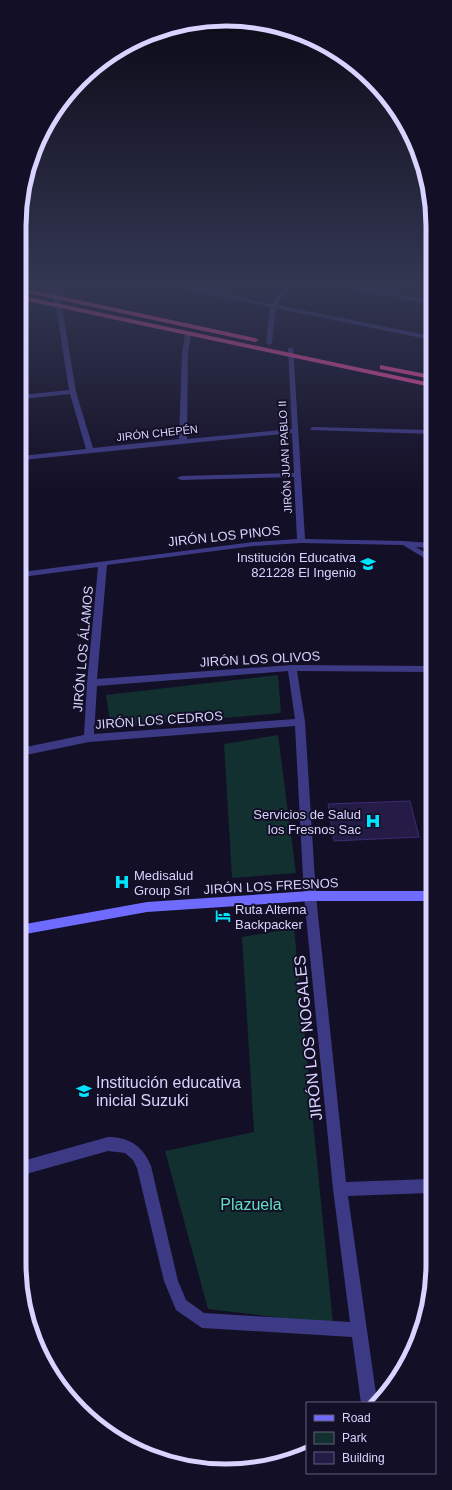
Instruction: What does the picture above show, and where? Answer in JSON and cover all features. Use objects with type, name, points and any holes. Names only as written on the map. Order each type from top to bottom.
[{"type":"highway","points":[[291,352],[426,376]]},
{"type":"highway","points":[[291,352],[426,384]]},
{"type":"street","points":[[66,352],[73,392],[90,451]]},
{"type":"street","points":[[183,441],[186,352]]},
{"type":"street","name":"JIRÓN JUAN PABLO II","points":[[291,352],[301,542]]},
{"type":"street","points":[[26,397],[73,392]]},
{"type":"street","name":"JIRÓN CHEPÉN","points":[[26,458],[295,431]]},
{"type":"street","points":[[181,478],[297,475]]},
{"type":"street","name":"JIRÓN LOS PINOS","points":[[26,573],[253,544],[301,542],[403,543],[426,546]]},
{"type":"street","points":[[403,543],[426,557]]},
{"type":"street","name":"JIRÓN LOS ÁLAMOS","points":[[89,738],[92,683],[104,563]]},
{"type":"street","name":"JIRÓN LOS OLIVOS","points":[[92,683],[292,668],[426,668]]},
{"type":"street","name":"JIRÓN LOS NOGALES","points":[[292,668],[300,722],[310,896],[340,1190],[369,1402]]},
{"type":"street","name":"JIRÓN LOS CEDROS","points":[[26,751],[89,738],[300,722]]},
{"type":"street","name":"JIRÓN LOS FRESNOS","points":[[26,929],[147,907],[310,896],[426,896]]},
{"type":"street","points":[[26,1168],[108,1144],[120,1143],[139,1155],[144,1166],[169,1275],[182,1305],[202,1320],[358,1330]]},
{"type":"street","points":[[340,1190],[426,1186]]},
{"type":"lane","points":[[313,429],[426,432]]},
{"type":"green space","points":[[278,675],[281,713],[111,728],[106,695]]},
{"type":"green space","points":[[278,735],[296,873],[232,878],[224,744]]},
{"type":"green space","name":"Plazuela","points":[[294,928],[333,1324],[208,1309],[165,1151],[254,1132],[242,937]]},
{"type":"building","name":"Servicios de Salud los Fresnos Sac","points":[[410,801],[419,837],[334,841],[328,804]]},
{"type":"place","name":"Institución Educativa 821228 El Ingenio","points":[[368,564]]},
{"type":"place","name":"Servicios de Salud los Fresnos Sac","points":[[373,821]]},
{"type":"place","name":"Medisalud Group Srl","points":[[122,882]]},
{"type":"place","name":"Ruta Alterna Backpacker","points":[[223,916]]},
{"type":"place","name":"Institución educativa inicial Suzuki","points":[[84,1091]]}]
